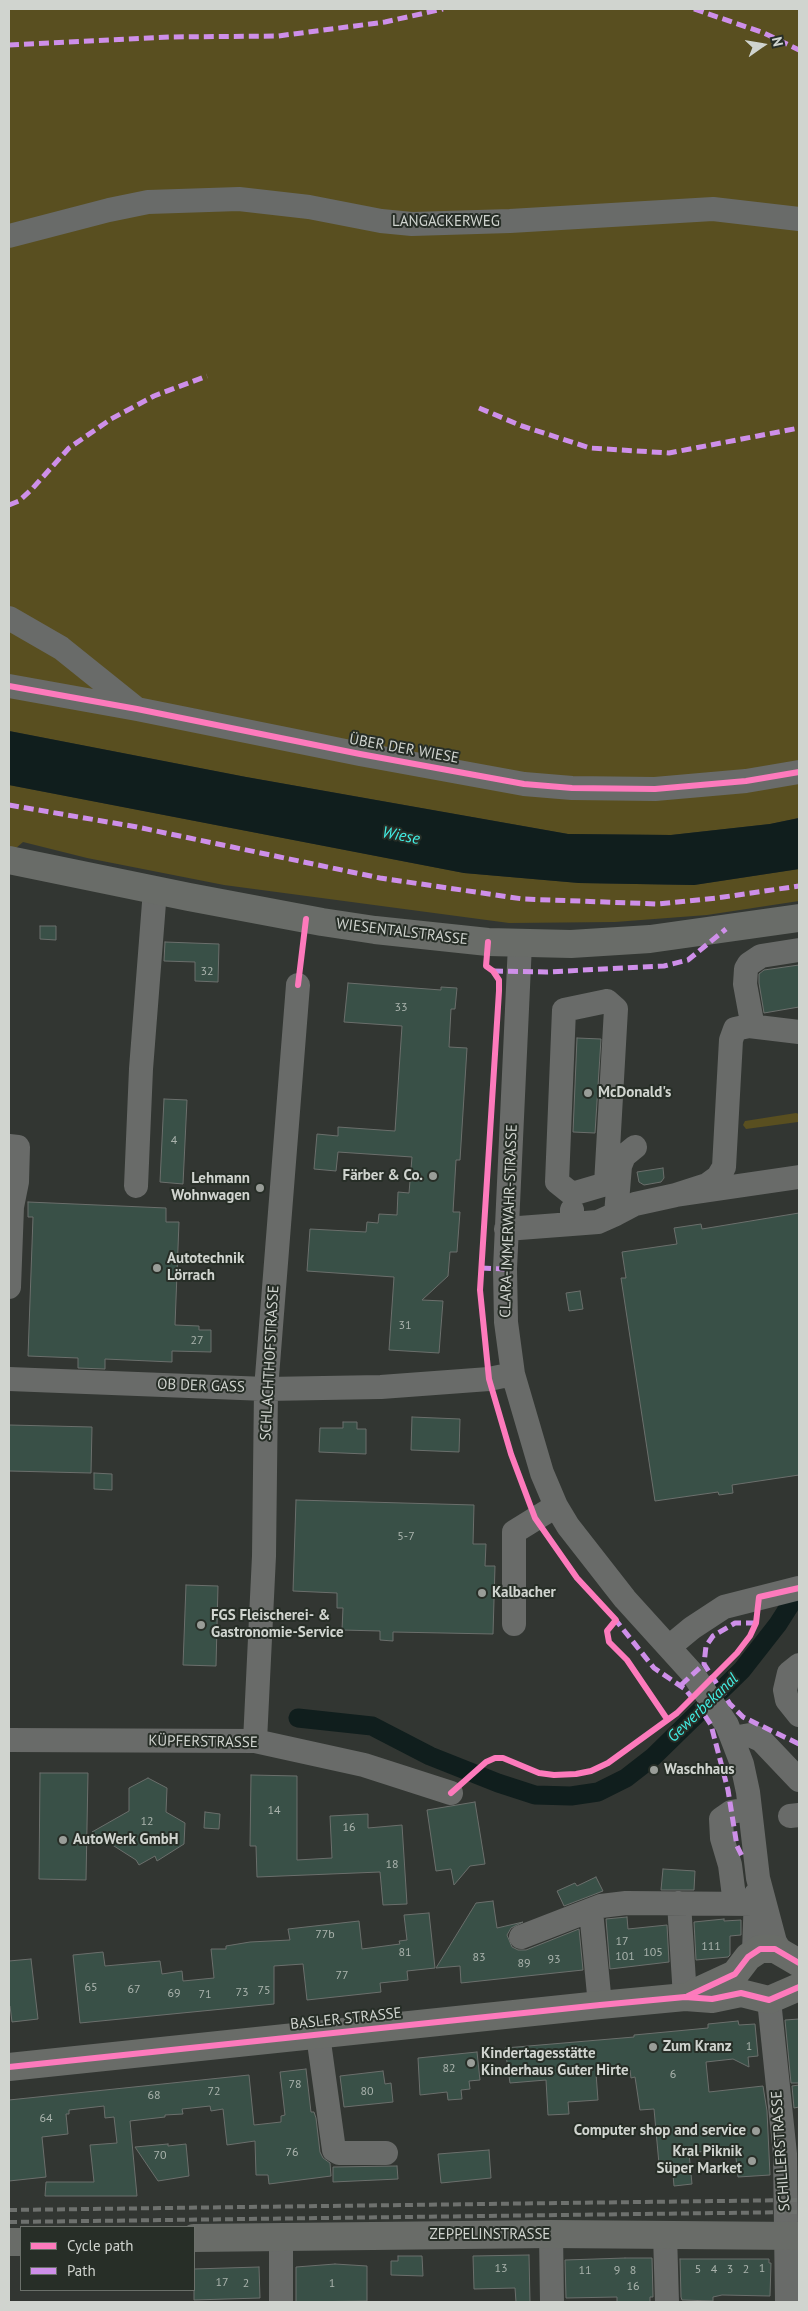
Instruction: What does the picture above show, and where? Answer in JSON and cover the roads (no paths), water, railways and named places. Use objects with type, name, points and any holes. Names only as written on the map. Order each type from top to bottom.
[{"type":"main road","name":"WIESENTALSTRASSE","points":[[9,860],[156,890],[375,930],[520,944],[650,940],[799,918]]},
{"type":"main road","points":[[768,1948],[789,1957],[793,1968],[793,1975],[777,1994],[743,1982],[749,1958],[768,1948]]},
{"type":"main road","name":"BASLER STRASSE","points":[[685,1997],[735,1974],[749,1958]]},
{"type":"main road","name":"BASLER STRASSE","points":[[9,2067],[600,2005],[685,1997],[712,2000],[741,1994],[777,1994]]},
{"type":"main road","name":"ZEPPELINSTRASSE","points":[[195,2238],[551,2234],[793,2236]]},
{"type":"street","name":"LANGACKERWEG","points":[[9,236],[148,202],[240,199],[309,207],[380,222],[412,224],[510,221],[713,209],[799,219]]},
{"type":"street","points":[[9,618],[61,648],[137,709]]},
{"type":"street","name":"ÜBER DER WIESE","points":[[9,686],[137,709],[342,751],[524,784],[572,788],[655,789],[746,780],[799,772]]},
{"type":"street","points":[[136,1186],[142,1060],[156,890]]},
{"type":"street","name":"CLARA-IMMERWAHR-STRASSE","points":[[520,944],[506,1229],[506,1322],[513,1374],[536,1455],[556,1506],[585,1550],[697,1679],[720,1713],[733,1738],[742,1764],[750,1810],[758,1878],[775,1942],[789,1957]]},
{"type":"street","points":[[749,1026],[752,1022],[745,977],[748,964],[761,956],[799,950]]},
{"type":"street","name":"SCHLACHTHOFSTRASSE","points":[[256,1742],[264,1556],[266,1388],[298,985]]},
{"type":"street","points":[[608,1001],[616,1009],[606,1184],[572,1194],[557,1182],[564,1010],[608,1001]]},
{"type":"street","points":[[676,1195],[707,1185],[718,1177],[724,1166],[731,1040],[735,1029],[749,1026],[799,1032]]},
{"type":"street","points":[[9,1146],[18,1147],[17,1182],[12,1208],[9,1287]]},
{"type":"street","points":[[506,1229],[598,1222],[646,1201],[799,1177]]},
{"type":"street","points":[[572,1194],[572,1224]]},
{"type":"street","name":"OB DER GASS","points":[[9,1378],[266,1388],[381,1387],[489,1379],[513,1374]]},
{"type":"street","points":[[514,1624],[514,1532],[556,1506]]},
{"type":"street","points":[[669,1647],[700,1623],[724,1608],[774,1593],[799,1588]]},
{"type":"street","points":[[799,1665],[789,1673],[785,1690],[787,1700],[799,1715]]},
{"type":"street","points":[[733,1738],[750,1735],[761,1740],[799,1780]]},
{"type":"street","name":"KÜPFERSTRASSE","points":[[9,1740],[256,1742],[364,1765],[451,1793]]},
{"type":"street","points":[[521,1937],[601,1906],[626,1903],[744,1904],[722,1838],[721,1819],[732,1812],[750,1810]]},
{"type":"street","name":"CLARA-IMMERWAHR-STRASSE","points":[[749,1958],[744,1904],[758,1878]]},
{"type":"street","points":[[679,1903],[685,1997]]},
{"type":"street","points":[[591,1911],[600,2005]]},
{"type":"street","name":"SCHILLERSTRASSE","points":[[777,1994],[785,2154],[793,2236],[786,2302]]},
{"type":"street","points":[[318,2035],[334,2150],[339,2153],[386,2153]]},
{"type":"street","points":[[551,2234],[552,2302]]},
{"type":"street","points":[[666,2234],[667,2302]]},
{"type":"street","points":[[281,2236],[281,2302]]},
{"type":"water","name":"Wiese","points":[[9,731],[246,777],[568,834],[671,835],[770,824],[799,818],[799,869],[694,885],[579,883],[464,873],[9,785]]},
{"type":"waterway","name":"Gewerbekanal","points":[[298,1718],[372,1726],[430,1756],[498,1783],[535,1795],[571,1796],[598,1792],[626,1778],[653,1757],[742,1670],[778,1624],[799,1591]]},
{"type":"railway","points":[[9,2210],[799,2200]]},
{"type":"railway","points":[[9,2222],[799,2212]]},
{"type":"place","name":"McDonald's","points":[[588,1093]]},
{"type":"place","name":"Färber & Co.","points":[[433,1176]]},
{"type":"place","name":"Lehmann Wohnwagen","points":[[260,1188]]},
{"type":"place","name":"Autotechnik Lörrach","points":[[157,1268]]},
{"type":"place","name":"Kalbacher","points":[[482,1593]]},
{"type":"place","name":"FGS Fleischerei- & Gastronomie-Service","points":[[201,1625]]},
{"type":"place","name":"Waschhaus","points":[[654,1770]]},
{"type":"place","name":"AutoWerk GmbH","points":[[63,1840]]},
{"type":"place","name":"Zum Kranz","points":[[653,2047]]},
{"type":"place","name":"Kindertagesstätte Kinderhaus Guter Hirte","points":[[471,2063]]},
{"type":"place","name":"Computer shop and service","points":[[756,2131]]},
{"type":"place","name":"Kral Piknik Süper Market","points":[[752,2161]]}]
